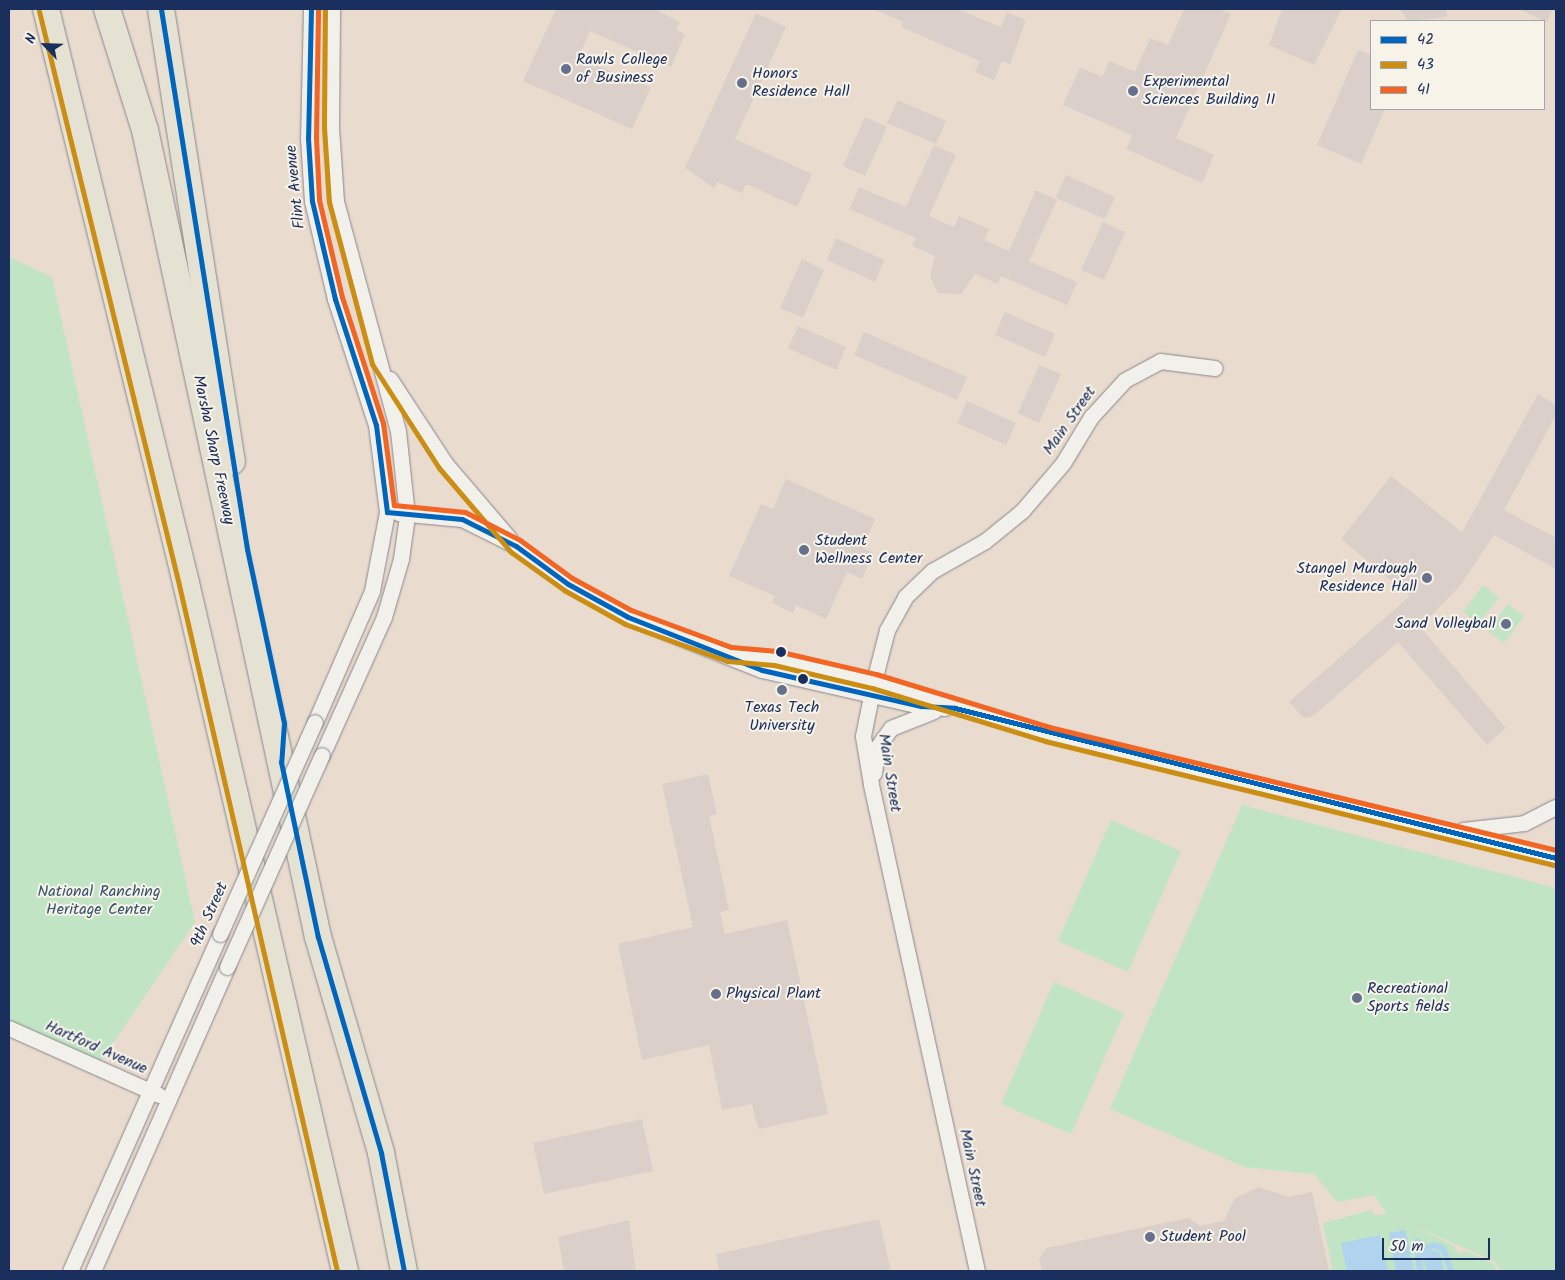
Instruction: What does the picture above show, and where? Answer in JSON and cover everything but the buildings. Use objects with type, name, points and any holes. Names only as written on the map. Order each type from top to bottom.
[{"type":"highway","points":[[46,9],[186,583],[345,1271]]},
{"type":"highway","name":"Marsha Sharp Freeway","points":[[107,9],[145,130],[318,937],[381,1153],[404,1271]]},
{"type":"highway","points":[[161,9],[247,549],[284,724],[280,762]]},
{"type":"street","name":"Flint Avenue","points":[[311,9],[308,138],[312,201],[335,300],[376,425],[387,512]]},
{"type":"street","points":[[93,1271],[384,617],[401,559],[407,514],[398,431],[336,201],[331,128],[332,9]]},
{"type":"street","points":[[379,361],[445,463],[516,546]]},
{"type":"street","name":"Main Street","points":[[976,1271],[872,791],[863,736],[872,689],[888,630],[905,597],[932,571],[985,541],[1022,510],[1045,487],[1091,417],[1125,380],[1160,361],[1215,368]]},
{"type":"street","points":[[387,512],[462,519],[516,546],[568,584],[628,617],[729,654],[762,670],[872,689],[955,708],[1427,828],[1556,858]]},
{"type":"street","name":"9th Street","points":[[70,1271],[372,591],[387,512]]},
{"type":"street","points":[[872,791],[878,746],[891,728],[921,713],[955,708]]},
{"type":"street","points":[[1427,828],[1497,829],[1539,818],[1556,806]]},
{"type":"street","name":"Hartford Avenue","points":[[9,1028],[170,1099]]},
{"type":"shaded area","name":"Texas Tech University","points":[[9,9],[1556,9],[1556,1271],[9,1271]]},
{"type":"green space","name":"National Ranching Heritage Center","points":[[9,257],[52,277],[195,922],[101,1061],[9,1021]]},
{"type":"green space","name":"Sand Volleyball","points":[[1483,585],[1499,597],[1478,624],[1463,612]]},
{"type":"green space","name":"Sand Volleyball","points":[[1508,604],[1524,616],[1504,643],[1488,631]]},
{"type":"green space","name":"Recreational Sports fields","points":[[1242,805],[1556,888],[1556,1271],[1501,1270],[1494,1261],[1410,1224],[1454,1246],[1459,1254],[1467,1251],[1494,1264],[1497,1271],[1333,1271],[1323,1223],[1372,1210],[1374,1215],[1387,1214],[1374,1195],[1337,1202],[1314,1174],[1245,1167],[1110,1109]]},
{"type":"green space","points":[[1111,820],[1181,851],[1128,972],[1058,941]]},
{"type":"green space","points":[[1054,982],[1124,1013],[1071,1134],[1001,1104]]},
{"type":"water","points":[[1405,1230],[1410,1248],[1416,1238],[1423,1241],[1421,1246],[1436,1242],[1446,1247],[1454,1271],[1448,1271],[1442,1252],[1433,1248],[1422,1257],[1424,1271],[1417,1271],[1415,1252],[1410,1254],[1414,1271],[1396,1271],[1389,1233]]},
{"type":"water","points":[[1380,1235],[1388,1271],[1347,1271],[1341,1243]]},
{"type":"water","points":[[1431,1250],[1440,1252],[1444,1271],[1427,1271],[1423,1256]]},
{"type":"transit line","name":"42","points":[[161,9],[247,549],[284,723],[281,762],[318,937],[381,1153],[404,1271]]},
{"type":"transit line","name":"42","points":[[311,9],[308,138],[312,201],[335,299],[376,425],[387,512],[462,519],[516,546],[568,584],[628,617],[762,670],[921,706],[955,708],[1556,858]]},
{"type":"transit line","name":"41","points":[[318,9],[316,138],[319,200],[342,297],[383,423],[394,505],[465,512],[520,540],[572,578],[631,610],[731,647],[777,651],[876,674],[1049,727],[1556,850]]},
{"type":"transit line","name":"43","points":[[325,9],[324,127],[329,202],[372,364],[439,468],[511,552],[564,590],[625,624],[727,661],[774,665],[872,688],[1045,741],[1554,865]]},
{"type":"transit line","name":"43","points":[[39,11],[179,585],[337,1271]]},
{"type":"place","name":"Rawls College of Business","points":[[566,69]]},
{"type":"place","name":"Honors Residence Hall","points":[[742,83]]},
{"type":"place","name":"Experimental Sciences Building II","points":[[1133,91]]},
{"type":"place","name":"Student Wellness Center","points":[[804,550]]},
{"type":"place","name":"Stangel Murdough Residence Hall","points":[[1427,578]]},
{"type":"place","name":"Sand Volleyball","points":[[1506,624]]},
{"type":"place","name":"Texas Tech University","points":[[782,690]]},
{"type":"place","name":"Physical Plant","points":[[716,994]]},
{"type":"place","name":"Recreational Sports fields","points":[[1357,998]]},
{"type":"place","name":"Student Pool","points":[[1150,1237]]}]
